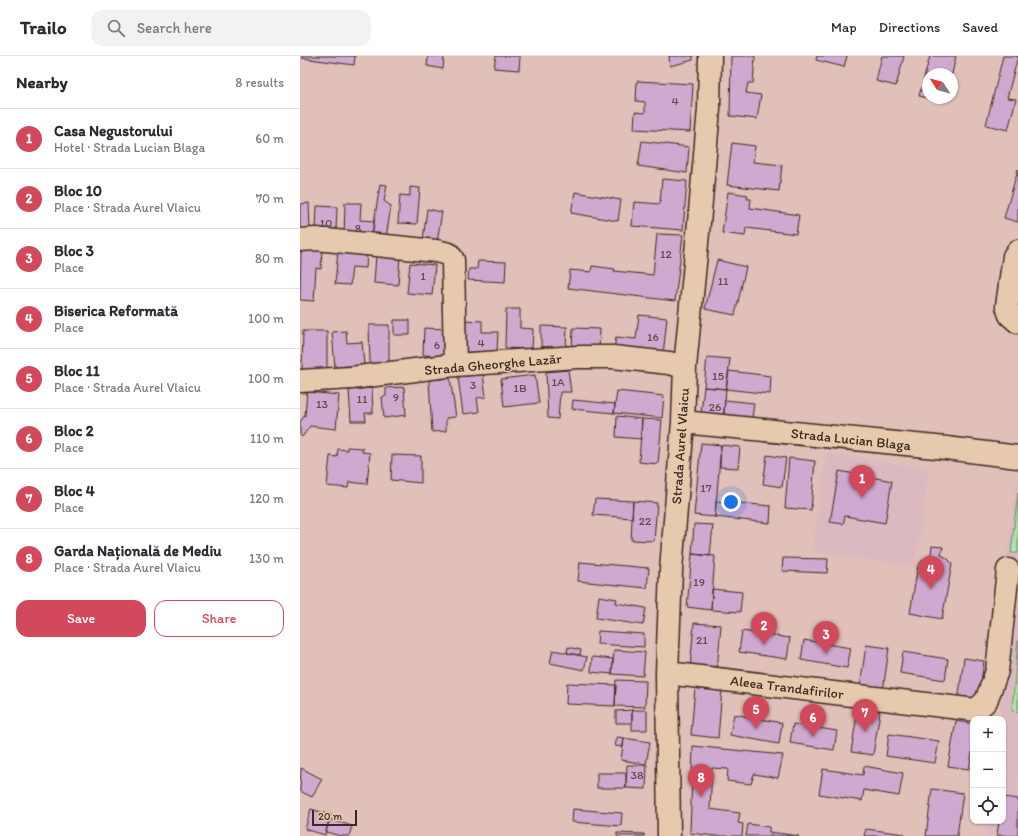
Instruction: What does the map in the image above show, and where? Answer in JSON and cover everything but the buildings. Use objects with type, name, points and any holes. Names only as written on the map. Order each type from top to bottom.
[{"type":"street","name":"Strada Aurel Vlaicu","points":[[669,836],[667,673],[671,570],[683,422],[685,366],[708,125],[710,56]]},
{"type":"street","points":[[300,240],[316,239],[430,250],[448,254],[453,260],[455,365]]},
{"type":"street","points":[[1018,251],[1014,256],[1014,286],[1007,306],[1008,311],[1018,322]]},
{"type":"street","name":"Strada Gheorghe Lazăr","points":[[300,381],[359,377],[455,365],[577,357],[613,357],[685,366]]},
{"type":"street","name":"Strada Lucian Blaga","points":[[683,422],[1018,457]]},
{"type":"street","name":"Aleea Trandafirilor","points":[[667,673],[976,710],[986,701],[997,671],[1008,570]]},
{"type":"shaded area","points":[[826,454],[929,469],[915,566],[812,552]]},
{"type":"shaded area","points":[[1018,479],[1018,567],[1007,555]]},
{"type":"shaded area","points":[[1018,570],[1018,836],[985,836],[987,824],[1006,824],[1006,716],[999,716]]},
{"type":"green space","points":[[1018,492],[1018,553],[1011,553]]},
{"type":"green space","points":[[1018,640],[1018,712],[1012,711]]},
{"type":"place","name":"Casa Negustorului","points":[[862,498]]},
{"type":"place","name":"Biserica Reformată","points":[[931,589]]},
{"type":"place","name":"Bloc 10","points":[[764,645]]},
{"type":"place","name":"Bloc 3","points":[[826,654]]},
{"type":"place","name":"Bloc 11","points":[[756,729]]},
{"type":"place","name":"Bloc 4","points":[[865,732]]},
{"type":"place","name":"Bloc 2","points":[[813,737]]},
{"type":"place","name":"Garda Națională de Mediu","points":[[701,797]]}]
